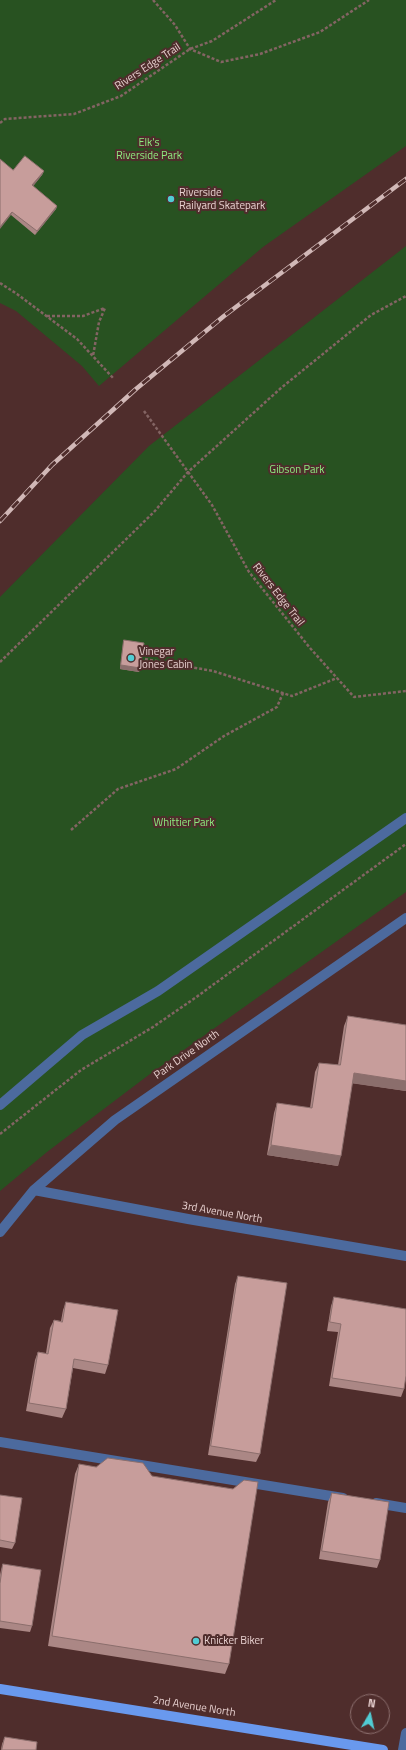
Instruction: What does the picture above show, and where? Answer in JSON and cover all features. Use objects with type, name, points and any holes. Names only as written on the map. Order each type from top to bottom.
[{"type":"main road","name":"2nd Avenue North","points":[[0,1689],[383,1750]]},
{"type":"street","points":[[0,1105],[82,1035],[158,991],[406,818]]},
{"type":"street","name":"Park Drive North","points":[[0,1232],[34,1190],[115,1120],[406,918]]},
{"type":"street","name":"3rd Avenue North","points":[[34,1190],[188,1219],[406,1256]]},
{"type":"street","points":[[0,1442],[354,1499]]},
{"type":"street","points":[[369,1502],[406,1508]]},
{"type":"street","points":[[403,1750],[406,1733]]},
{"type":"path","name":"Rivers Edge Trail","points":[[153,0],[175,25],[190,49],[221,62],[260,54],[320,32],[369,0]]},
{"type":"path","points":[[190,49],[212,41],[276,0]]},
{"type":"path","name":"Rivers Edge Trail","points":[[0,123],[5,119],[74,114],[122,96],[190,49]]},
{"type":"path","points":[[0,283],[77,339],[114,379]]},
{"type":"path","points":[[0,662],[154,512],[188,472],[299,373],[371,315],[406,296]]},
{"type":"path","points":[[46,316],[83,316],[105,308],[99,322],[93,356]]},
{"type":"path","name":"Rivers Edge Trail","points":[[144,412],[212,505],[248,572],[310,648],[354,697],[406,690]]},
{"type":"path","points":[[144,659],[213,671],[292,696],[337,678]]},
{"type":"path","points":[[71,830],[118,789],[176,769],[224,736],[277,707],[283,693]]},
{"type":"path","points":[[0,1134],[81,1070],[153,1027],[406,844]]},
{"type":"green space","name":"Elk's Riverside Park","points":[[0,0],[406,0],[406,146],[263,247],[99,386],[82,366],[16,311],[0,303]]},
{"type":"green space","name":"Whittier Park","points":[[406,246],[406,892],[150,1074],[47,1152],[0,1191],[0,597],[149,446]]},
{"type":"building","points":[[25,156],[44,171],[32,185],[57,206],[37,231],[12,212],[0,227],[0,159],[13,170]]},
{"type":"building","name":"Vinegar Jones Cabin","points":[[124,640],[144,643],[140,668],[121,665]]},
{"type":"building","points":[[348,1016],[406,1025],[406,1081],[354,1073],[341,1156],[271,1145],[277,1103],[312,1108],[319,1063],[340,1065]]},
{"type":"building","points":[[238,1276],[287,1283],[260,1454],[211,1446]]},
{"type":"building","points":[[334,1297],[406,1309],[406,1376],[404,1389],[332,1378],[341,1324],[330,1322]]},
{"type":"building","points":[[66,1302],[118,1310],[108,1365],[74,1359],[66,1409],[29,1403],[38,1352],[48,1354],[54,1320],[62,1322]]},
{"type":"building","points":[[108,1458],[143,1463],[152,1476],[233,1489],[244,1480],[258,1482],[229,1664],[52,1636],[79,1464],[96,1467]]},
{"type":"building","points":[[332,1493],[389,1502],[380,1560],[322,1551]]},
{"type":"building","points":[[0,1495],[22,1498],[15,1543],[0,1540]]},
{"type":"building","points":[[3,1564],[41,1570],[32,1626],[0,1621],[0,1584]]},
{"type":"building","points":[[5,1737],[37,1742],[36,1750],[2,1750]]},
{"type":"railway","points":[[0,521],[52,465],[136,389],[224,316],[406,179]]},
{"type":"place","name":"Riverside Railyard Skatepark","points":[[171,199]]},
{"type":"place","name":"Vinegar Jones Cabin","points":[[131,658]]},
{"type":"place","name":"Knicker Biker","points":[[196,1641]]},
{"type":"park label","name":"Gibson Park","points":[[297,470]]}]
